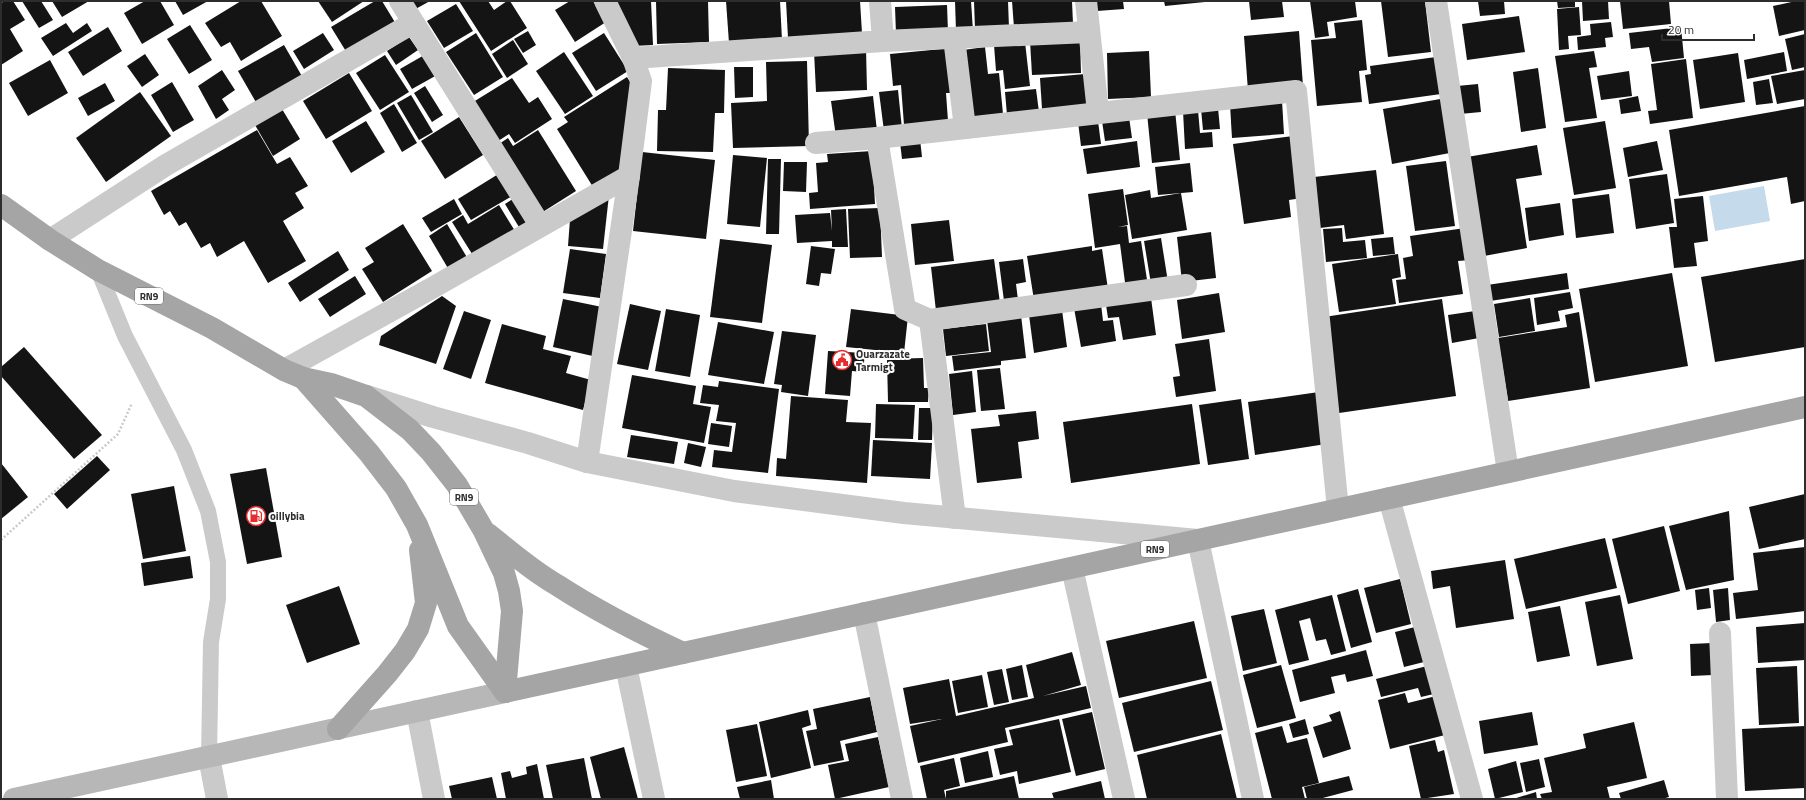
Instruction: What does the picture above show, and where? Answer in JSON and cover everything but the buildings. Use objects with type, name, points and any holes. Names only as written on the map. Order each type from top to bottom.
[{"type":"main road","name":"RN9","points":[[1,205],[50,240],[98,270],[212,328],[294,374],[331,384],[366,396],[410,430],[431,452],[457,485],[484,531],[504,573],[512,611],[505,692]]},
{"type":"main road","name":"RN9","points":[[294,374],[378,464],[396,488],[417,525],[458,626],[505,692]]},
{"type":"main road","name":"RN9","points":[[505,692],[1805,407]]},
{"type":"main road","points":[[338,729],[405,652],[418,629],[426,603],[417,525]]},
{"type":"main road","points":[[484,531],[526,564],[556,585],[640,633],[683,653]]},
{"type":"street","points":[[400,1],[540,225]]},
{"type":"street","points":[[587,462],[629,176],[641,81],[633,58],[605,1]]},
{"type":"street","points":[[880,1],[883,42]]},
{"type":"street","points":[[1086,1],[1098,112]]},
{"type":"street","points":[[1436,1],[1508,472]]},
{"type":"street","points":[[50,240],[166,165],[413,23]]},
{"type":"street","points":[[633,58],[883,42],[1089,32]]},
{"type":"street","points":[[954,38],[965,128]]},
{"type":"street","points":[[816,143],[877,138],[1098,112],[1296,91],[1338,509]]},
{"type":"street","points":[[877,138],[905,309],[930,320],[1186,284]]},
{"type":"street","points":[[294,374],[432,288],[540,225],[629,176]]},
{"type":"street","points":[[930,320],[955,518]]},
{"type":"street","points":[[366,396],[433,417],[528,443],[587,462],[734,491],[955,518],[1198,540],[1253,799]]},
{"type":"street","points":[[1389,498],[1472,799]]},
{"type":"street","points":[[1072,568],[1124,799]]},
{"type":"street","points":[[864,613],[902,799]]},
{"type":"street","points":[[1720,633],[1727,799]]},
{"type":"street","points":[[626,666],[654,799]]},
{"type":"street","points":[[14,799],[505,692]]},
{"type":"street","points":[[417,711],[434,799]]},
{"type":"street","points":[[209,757],[217,799]]},
{"type":"lane","points":[[98,270],[125,336],[184,450],[208,511],[218,562],[218,599],[211,642],[209,757]]},
{"type":"path","points":[[1,540],[118,434],[145,374]]},
{"type":"water","points":[[1764,186],[1770,221],[1715,231],[1709,196]]},
{"type":"place","name":"Ouarzazate Tarmigt","points":[[842,360]]},
{"type":"place","name":"oillybia","points":[[256,516]]}]
